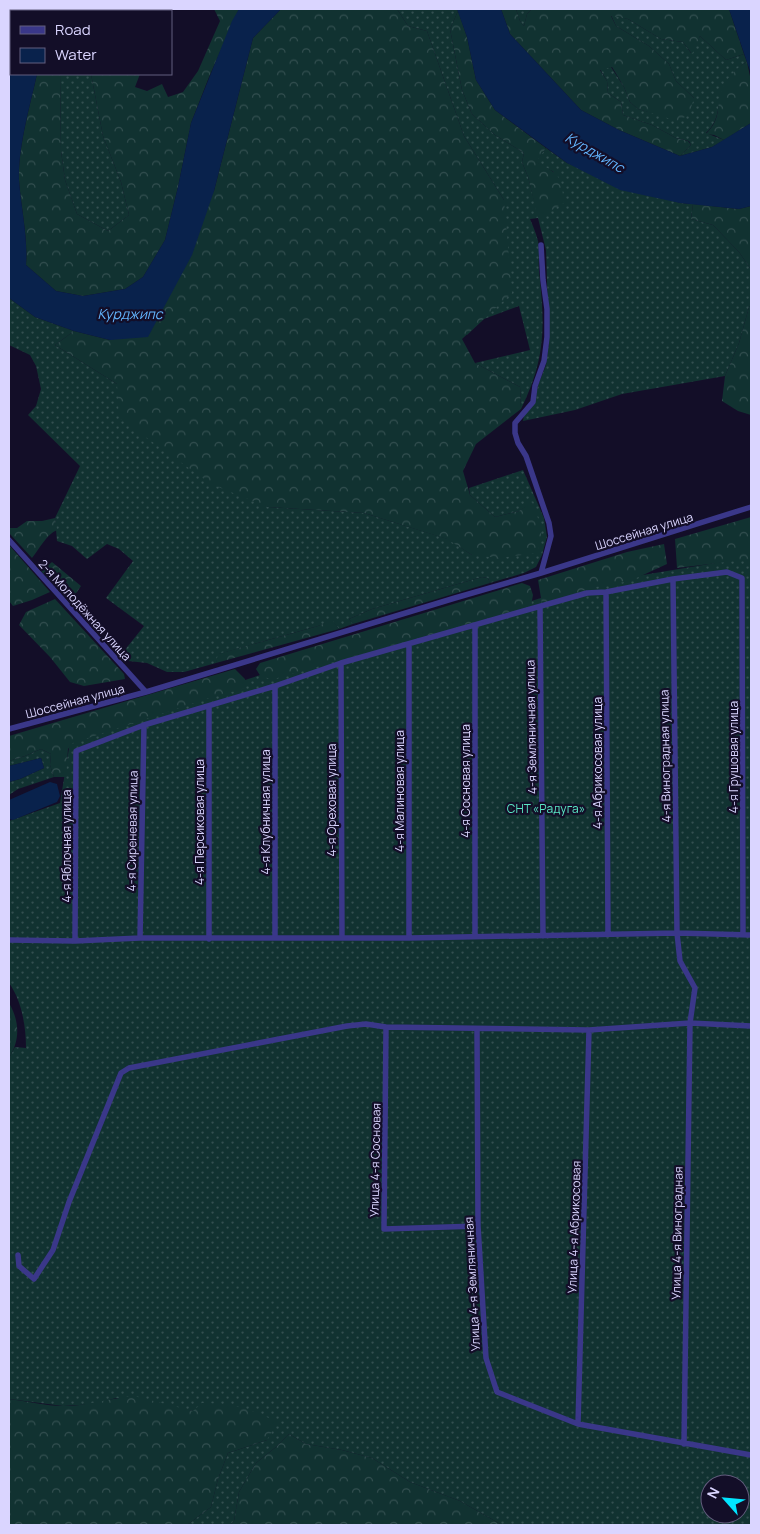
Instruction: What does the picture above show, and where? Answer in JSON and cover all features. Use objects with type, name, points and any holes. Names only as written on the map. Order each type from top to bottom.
[{"type":"street","points":[[542,245],[542,280],[547,309],[547,337],[544,361],[535,386],[533,402],[515,423],[518,443],[526,456],[549,523],[550,536],[542,573]]},
{"type":"street","name":"Шоссейная улица","points":[[9,729],[146,692],[542,573],[751,507]]},
{"type":"street","name":"2-я Молодёжная улица","points":[[9,540],[146,692]]},
{"type":"street","name":"4-я Грушовая улица","points":[[674,579],[727,572],[742,578],[743,935]]},
{"type":"street","points":[[144,725],[275,686],[341,663],[587,593],[606,592],[674,579]]},
{"type":"street","name":"4-я Виноградная улица","points":[[674,579],[676,932],[680,961],[695,988],[690,1023]]},
{"type":"street","name":"4-я Абрикосовая улица","points":[[606,592],[608,934]]},
{"type":"street","name":"4-я Земляничная улица","points":[[540,607],[543,936]]},
{"type":"street","name":"4-я Сосновая улица","points":[[475,625],[475,936]]},
{"type":"street","name":"4-я Малиновая улица","points":[[409,645],[409,938]]},
{"type":"street","name":"4-я Ореховая улица","points":[[341,663],[342,938]]},
{"type":"street","name":"4-я Клубничная улица","points":[[275,686],[275,938]]},
{"type":"street","name":"4-я Персиковая улица","points":[[209,706],[209,939]]},
{"type":"street","name":"4-я Яблочная улица","points":[[75,941],[76,751],[144,725]]},
{"type":"street","name":"4-я Сиреневая улица","points":[[140,938],[144,725]]},
{"type":"street","points":[[9,940],[409,938],[676,932],[751,935]]},
{"type":"street","points":[[18,1255],[19,1266],[34,1279],[53,1250],[69,1202],[121,1073],[129,1068],[347,1026],[366,1024],[386,1027],[589,1030],[690,1023],[751,1026]]},
{"type":"street","name":"Улица 4-я Виноградная","points":[[684,1444],[690,1023]]},
{"type":"street","name":"Улица 4-я Сосновая","points":[[386,1027],[384,1229],[478,1226]]},
{"type":"street","name":"Улица 4-я Земляничная","points":[[478,1029],[478,1226],[486,1358],[497,1392],[578,1424],[751,1455]]},
{"type":"street","name":"Улица 4-я Абрикосовая","points":[[578,1424],[589,1030]]},
{"type":"green space","points":[[133,9],[136,10],[79,10]]},
{"type":"green space","points":[[214,9],[239,9],[191,123],[165,240],[143,277],[125,289],[83,296],[56,291],[26,265],[19,167],[25,127],[37,75],[60,75],[61,151],[65,180],[77,214],[108,231],[129,215],[121,182],[103,136],[91,75],[140,75],[135,87],[147,91],[162,84],[168,97],[183,92],[198,71],[220,21]]},
{"type":"green space","points":[[281,9],[397,9],[408,26],[427,31],[464,136],[504,200],[512,293],[462,339],[475,363],[520,387],[521,409],[476,444],[463,471],[470,495],[495,517],[519,511],[532,502],[542,529],[538,553],[499,558],[472,555],[447,539],[364,513],[268,507],[211,484],[119,418],[117,384],[55,345],[74,331],[110,340],[214,191],[253,38]]},
{"type":"green space","points":[[397,9],[457,9],[458,11],[450,29],[462,90],[472,114],[495,135],[524,153],[522,162],[534,200],[554,172],[535,162],[546,148],[567,163],[680,203],[693,204],[691,219],[713,225],[739,252],[750,268],[751,305],[739,343],[725,376],[622,394],[575,410],[523,421],[524,415],[535,402],[538,385],[546,365],[549,342],[546,250],[538,218],[530,219],[539,244],[543,325],[542,342],[535,374],[521,409],[520,387],[475,363],[530,350],[519,306],[484,319],[467,335],[457,307],[504,200],[464,136],[427,31],[408,26]]},
{"type":"green space","points":[[501,9],[516,9],[524,26],[527,14],[532,9],[729,9],[744,54],[726,60],[700,36],[692,54],[683,42],[661,39],[628,19],[611,16],[616,26],[649,46],[669,64],[676,81],[694,98],[689,115],[677,121],[638,109],[630,102],[624,87],[612,67],[600,70],[607,81],[608,93],[621,102],[623,115],[652,125],[676,138],[688,141],[691,145],[680,156],[619,130],[581,110],[510,34]]},
{"type":"green space","points":[[516,9],[532,9],[527,14],[524,26],[520,21]]},
{"type":"green space","points":[[458,11],[467,37],[476,80],[495,110],[546,148],[536,162],[555,173],[560,181],[564,203],[538,218],[528,177],[522,162],[524,153],[495,135],[472,114],[462,90],[450,29]]},
{"type":"green space","points":[[611,15],[628,19],[661,39],[683,42],[691,53],[700,36],[726,60],[744,54],[747,62],[729,80],[720,99],[712,127],[706,133],[724,140],[712,147],[680,156],[691,145],[689,141],[676,138],[652,125],[623,115],[621,102],[608,93],[607,81],[600,69],[611,67],[624,87],[630,102],[638,109],[653,113],[694,98],[676,81],[669,64],[649,46],[616,26]]},
{"type":"green space","points":[[747,62],[751,81],[751,123],[724,140],[714,135],[706,134],[715,122],[725,83],[736,69]]},
{"type":"green space","points":[[60,75],[91,75],[103,136],[121,182],[129,215],[108,231],[77,214],[65,180],[61,151]]},
{"type":"green space","points":[[693,204],[739,209],[751,206],[751,286],[750,268],[739,252],[713,225],[691,219]]},
{"type":"green space","points":[[9,298],[35,317],[74,331],[55,345],[117,384],[268,507],[364,513],[448,539],[472,555],[532,503],[519,511],[495,517],[470,495],[469,488],[523,470],[544,518],[547,537],[542,555],[536,567],[524,573],[490,583],[488,578],[482,577],[372,609],[349,619],[353,624],[339,629],[332,621],[219,654],[216,663],[184,672],[167,672],[147,663],[128,661],[120,656],[144,626],[106,598],[133,561],[119,549],[107,544],[87,559],[72,546],[57,541],[55,518],[80,466],[28,415],[36,406],[41,389],[36,366],[30,355],[9,345]]},
{"type":"green space","points":[[751,305],[751,415],[738,411],[722,401],[725,376],[739,343]]},
{"type":"green space","points":[[751,517],[751,559],[677,568],[675,539]]},
{"type":"green space","points":[[55,518],[57,530],[47,538],[32,558],[9,533],[9,528],[17,528],[27,521],[42,521]]},
{"type":"green space","points":[[664,544],[667,564],[630,581],[595,587],[542,604],[538,580],[627,552]]},
{"type":"green space","points":[[9,545],[50,592],[13,606],[9,601]]},
{"type":"green space","name":"СНТ «Радуга»","points":[[751,557],[751,1525],[502,1525],[460,1501],[410,1482],[372,1458],[342,1450],[306,1444],[289,1434],[256,1463],[239,1492],[234,1521],[230,1525],[187,1525],[211,1507],[218,1479],[228,1453],[267,1440],[193,1411],[116,1398],[95,1404],[63,1406],[9,1399],[9,1058],[15,1047],[26,1048],[22,1014],[17,998],[9,983],[9,821],[60,803],[71,736],[273,671],[483,616],[583,585]]},
{"type":"green space","points":[[52,562],[81,586],[70,602],[41,571]]},
{"type":"green space","points":[[482,577],[488,578],[490,583],[353,624],[349,619],[372,609]]},
{"type":"green space","points":[[522,583],[530,586],[533,595],[531,606],[274,679],[261,677],[256,669],[260,663]]},
{"type":"green space","points":[[55,599],[124,674],[125,679],[84,686],[70,682],[50,657],[19,625],[26,612]]},
{"type":"green space","points":[[332,620],[339,629],[216,663],[218,654],[318,626]]},
{"type":"green space","points":[[235,669],[245,679],[246,688],[212,697],[73,743],[68,749],[66,777],[54,777],[50,765],[51,754],[41,749],[9,761],[9,736]]},
{"type":"green space","points":[[41,749],[51,754],[50,765],[54,777],[18,789],[9,795],[9,782],[44,768],[41,758],[9,766],[9,761]]},
{"type":"green space","points":[[9,1003],[17,1024],[17,1038],[9,1058]]},
{"type":"green space","points":[[134,1396],[193,1411],[202,1403],[223,1404],[250,1410],[277,1422],[267,1440],[228,1453],[218,1479],[211,1507],[187,1525],[9,1525],[9,1399],[64,1406],[82,1405]]},
{"type":"green space","points":[[289,1434],[306,1444],[342,1450],[372,1458],[410,1482],[460,1501],[502,1525],[230,1525],[234,1521],[239,1492],[256,1463]]},
{"type":"water","name":"Курджипс","points":[[9,9],[46,9],[10,10],[10,75],[37,75],[25,127],[19,167],[26,265],[56,291],[83,296],[125,289],[143,277],[165,240],[191,123],[232,21],[239,9],[281,9],[253,38],[214,191],[192,255],[148,337],[110,340],[74,331],[35,317],[9,298]]},
{"type":"water","name":"Курджипс","points":[[457,9],[501,9],[510,34],[581,110],[619,130],[680,156],[712,147],[751,123],[751,206],[739,209],[680,203],[620,190],[567,163],[495,110],[476,80],[467,37]]},
{"type":"water","points":[[729,9],[751,9],[751,81],[750,71]]},
{"type":"water","points":[[41,758],[44,768],[9,782],[9,766]]},
{"type":"water","points":[[50,782],[57,784],[60,796],[57,802],[13,820],[9,819],[9,800]]}]
